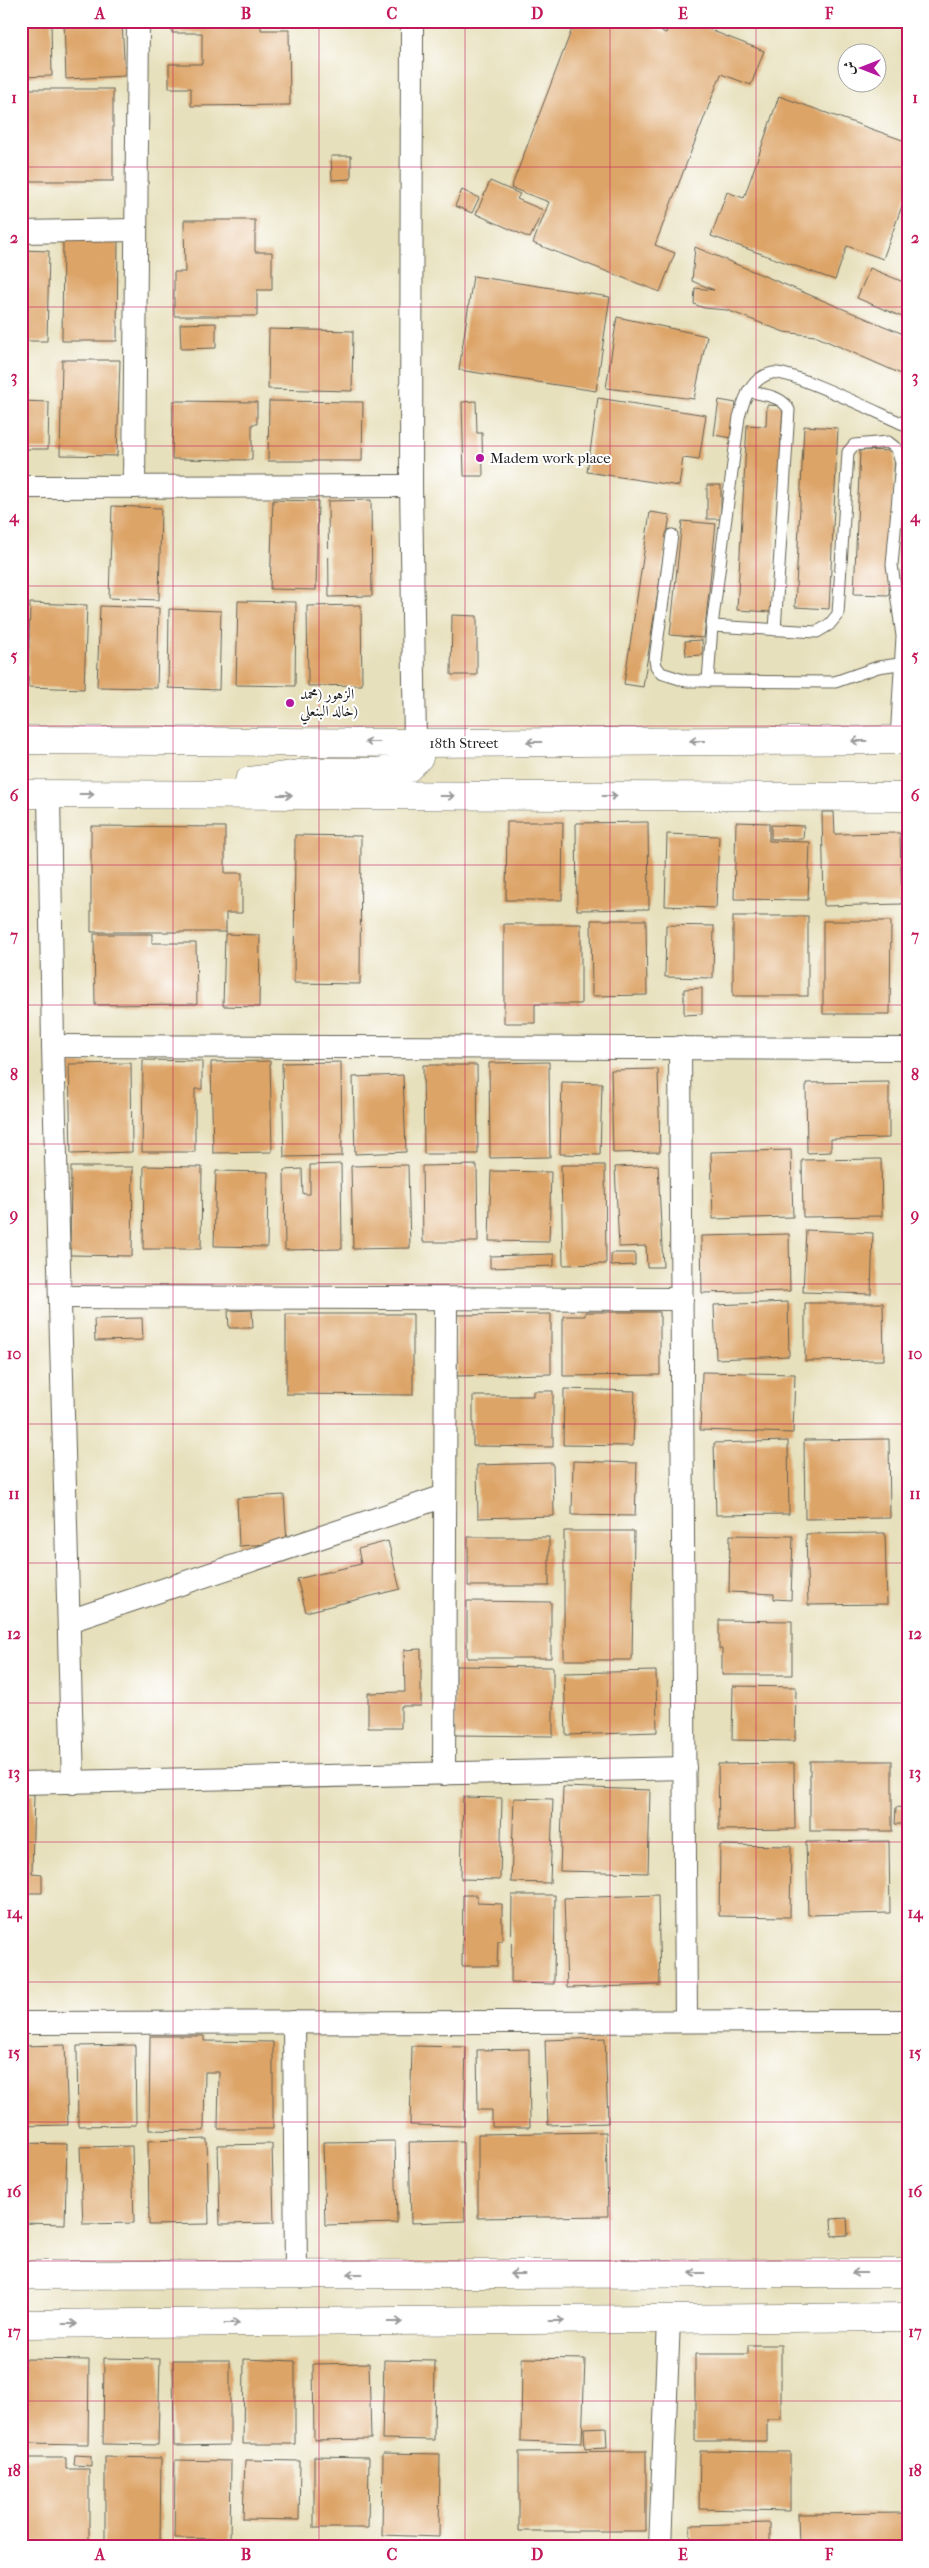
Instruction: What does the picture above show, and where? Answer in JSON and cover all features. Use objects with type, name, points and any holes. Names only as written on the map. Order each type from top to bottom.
[{"type":"street","points":[[134,487],[138,21]]},
{"type":"street","points":[[151,794],[313,772],[377,772],[408,768],[419,757],[415,743],[411,486],[412,21]]},
{"type":"street","points":[[21,232],[136,230]]},
{"type":"street","points":[[21,487],[411,486]]},
{"type":"street","name":"18th Street","points":[[21,740],[415,743],[902,740]]},
{"type":"street","points":[[21,794],[908,796]]},
{"type":"street","points":[[49,794],[53,1046],[73,1783]]},
{"type":"street","points":[[53,1046],[908,1049]]},
{"type":"street","points":[[680,1047],[686,2021]]},
{"type":"street","points":[[61,1297],[682,1299]]},
{"type":"street","points":[[444,1774],[446,1298]]},
{"type":"street","points":[[69,1622],[445,1496]]},
{"type":"street","points":[[21,1783],[685,1768]]},
{"type":"street","points":[[21,2023],[908,2021]]},
{"type":"street","points":[[294,2022],[296,2274]]},
{"type":"street","points":[[21,2275],[908,2273]]},
{"type":"street","points":[[21,2324],[908,2317]]},
{"type":"street","points":[[660,2547],[669,2320]]},
{"type":"lane","points":[[708,681],[712,626],[739,417],[748,391],[762,378],[778,373],[816,386],[908,426]]},
{"type":"lane","points":[[748,391],[778,399],[786,404],[789,410],[775,630]]},
{"type":"lane","points":[[712,626],[817,632],[829,625],[838,614],[848,452],[854,445],[888,442],[897,449],[901,463],[892,565],[902,628],[904,663],[902,740]]},
{"type":"lane","points":[[672,535],[655,659],[656,666],[661,673],[674,678],[708,681],[835,682],[878,667],[904,663]]},
{"type":"building","points":[[21,21],[51,21],[52,76],[21,77]]},
{"type":"building","points":[[64,21],[122,21],[125,76],[66,79]]},
{"type":"building","points":[[172,21],[261,21],[261,30],[289,30],[290,105],[191,106],[191,88],[169,88],[169,64],[202,64],[202,33],[172,33]]},
{"type":"building","points":[[575,21],[634,21],[666,33],[670,21],[687,21],[764,51],[751,85],[721,74],[655,245],[675,253],[660,292],[533,243],[549,202],[511,188]]},
{"type":"building","points":[[21,89],[113,89],[113,181],[21,181]]},
{"type":"building","points":[[779,96],[908,142],[908,189],[883,259],[847,246],[835,280],[711,236],[727,192],[744,198]]},
{"type":"building","points":[[331,156],[351,156],[351,179],[332,180]]},
{"type":"building","points":[[490,181],[520,194],[517,199],[543,210],[530,238],[476,214]]},
{"type":"building","points":[[462,190],[479,198],[472,213],[455,206]]},
{"type":"building","points":[[184,220],[255,220],[255,252],[272,252],[272,290],[257,290],[257,316],[174,316],[174,272],[185,272]]},
{"type":"building","points":[[63,238],[118,239],[117,341],[62,341]]},
{"type":"building","points":[[695,247],[908,336],[908,377],[815,336],[784,332],[727,310],[704,308],[694,304],[695,288],[714,290],[692,281]]},
{"type":"building","points":[[21,250],[49,251],[47,341],[21,341]]},
{"type":"building","points":[[870,268],[908,284],[907,319],[857,298]]},
{"type":"building","points":[[473,276],[610,297],[596,391],[459,370]]},
{"type":"building","points":[[617,317],[707,336],[694,399],[606,388]]},
{"type":"building","points":[[216,323],[216,348],[181,349],[180,324]]},
{"type":"building","points":[[269,329],[353,331],[352,391],[268,389]]},
{"type":"building","points":[[21,347],[25,347],[27,395],[21,395]]},
{"type":"building","points":[[62,360],[120,360],[117,456],[60,455]]},
{"type":"building","points":[[598,398],[706,415],[699,460],[683,458],[679,486],[587,472]]},
{"type":"building","points":[[719,400],[736,403],[732,438],[714,435]]},
{"type":"building","points":[[21,401],[49,402],[48,449],[21,449]]},
{"type":"building","points":[[173,401],[257,402],[257,424],[252,424],[252,460],[172,459]]},
{"type":"building","points":[[269,401],[363,402],[362,461],[268,461]]},
{"type":"building","points":[[476,401],[477,433],[482,433],[483,476],[464,476],[462,402]]},
{"type":"building","points":[[767,405],[783,406],[771,612],[737,610],[747,425],[766,426]]},
{"type":"building","points":[[804,426],[838,428],[829,609],[795,607]]},
{"type":"building","points":[[860,450],[895,451],[889,595],[854,594]]},
{"type":"building","points":[[707,485],[721,485],[721,519],[707,519]]},
{"type":"building","points":[[273,500],[318,501],[316,590],[270,589]]},
{"type":"building","points":[[371,500],[372,596],[329,597],[328,501]]},
{"type":"building","points":[[112,506],[161,508],[159,600],[109,598]]},
{"type":"building","points":[[650,512],[670,515],[643,687],[624,684]]},
{"type":"building","points":[[682,521],[716,524],[704,638],[670,635]]},
{"type":"building","points":[[238,601],[296,602],[295,686],[236,685]]},
{"type":"building","points":[[30,603],[87,605],[84,689],[28,687]]},
{"type":"building","points":[[361,605],[362,685],[308,686],[307,606]]},
{"type":"building","points":[[100,606],[159,608],[157,688],[97,687]]},
{"type":"building","points":[[169,609],[221,611],[219,690],[168,688]]},
{"type":"building","points":[[452,615],[477,616],[477,675],[451,675]]},
{"type":"building","points":[[702,640],[703,655],[686,656],[685,641]]},
{"type":"building","points":[[822,812],[834,812],[835,834],[900,833],[902,904],[824,906]]},
{"type":"building","points":[[507,822],[563,822],[562,900],[506,900]]},
{"type":"building","points":[[648,822],[649,909],[577,910],[576,823]]},
{"type":"building","points":[[736,822],[769,823],[769,841],[810,842],[808,900],[734,899]]},
{"type":"building","points":[[771,825],[804,826],[803,839],[771,839]]},
{"type":"building","points":[[91,826],[225,827],[225,873],[242,873],[242,913],[226,913],[226,932],[91,932]]},
{"type":"building","points":[[667,834],[719,836],[716,908],[665,906]]},
{"type":"building","points":[[295,835],[361,836],[360,984],[294,983]]},
{"type":"building","points":[[733,916],[808,916],[808,996],[733,996]]},
{"type":"building","points":[[591,920],[646,920],[647,995],[592,996]]},
{"type":"building","points":[[823,921],[891,921],[890,1014],[823,1014]]},
{"type":"building","points":[[504,924],[581,924],[581,1004],[535,1004],[535,1023],[504,1023]]},
{"type":"building","points":[[666,925],[714,926],[713,978],[665,977]]},
{"type":"building","points":[[94,934],[152,934],[152,943],[196,943],[197,1004],[95,1005]]},
{"type":"building","points":[[225,934],[260,935],[259,1007],[223,1006]]},
{"type":"building","points":[[702,988],[702,1014],[684,1015],[684,989]]},
{"type":"building","points":[[143,1060],[202,1061],[202,1089],[195,1089],[195,1152],[142,1152]]},
{"type":"building","points":[[270,1061],[272,1152],[213,1153],[211,1062]]},
{"type":"building","points":[[341,1062],[342,1156],[284,1157],[282,1063]]},
{"type":"building","points":[[549,1062],[550,1157],[490,1158],[489,1063]]},
{"type":"building","points":[[131,1063],[132,1152],[71,1154],[69,1064]]},
{"type":"building","points":[[423,1065],[477,1065],[478,1154],[424,1154]]},
{"type":"building","points":[[658,1069],[660,1152],[613,1153],[611,1070]]},
{"type":"building","points":[[403,1075],[406,1152],[355,1154],[353,1077]]},
{"type":"building","points":[[562,1082],[602,1083],[600,1155],[560,1154]]},
{"type":"building","points":[[889,1082],[889,1138],[831,1139],[831,1152],[807,1153],[806,1083]]},
{"type":"building","points":[[791,1150],[793,1217],[713,1219],[711,1152]]},
{"type":"building","points":[[881,1159],[882,1216],[803,1217],[802,1160]]},
{"type":"building","points":[[341,1164],[342,1249],[285,1250],[284,1170],[302,1169],[303,1194],[310,1194],[310,1165]]},
{"type":"building","points":[[408,1165],[410,1248],[353,1249],[351,1166]]},
{"type":"building","points":[[477,1165],[478,1242],[423,1242],[422,1166]]},
{"type":"building","points":[[561,1165],[605,1165],[606,1264],[563,1265]]},
{"type":"building","points":[[658,1165],[663,1267],[647,1267],[646,1246],[619,1247],[615,1167]]},
{"type":"building","points":[[144,1166],[202,1167],[201,1249],[143,1249]]},
{"type":"building","points":[[71,1167],[133,1167],[132,1256],[70,1255]]},
{"type":"building","points":[[216,1171],[268,1172],[267,1247],[214,1246]]},
{"type":"building","points":[[491,1171],[551,1172],[549,1242],[489,1241]]},
{"type":"building","points":[[806,1230],[873,1233],[871,1294],[803,1292]]},
{"type":"building","points":[[789,1234],[790,1291],[702,1293],[701,1236]]},
{"type":"building","points":[[611,1253],[635,1253],[635,1265],[611,1266]]},
{"type":"building","points":[[554,1254],[554,1266],[490,1268],[490,1256]]},
{"type":"building","points":[[788,1302],[789,1356],[716,1359],[714,1305]]},
{"type":"building","points":[[805,1303],[883,1303],[884,1360],[805,1361]]},
{"type":"building","points":[[252,1310],[253,1328],[229,1328],[228,1311]]},
{"type":"building","points":[[585,1312],[660,1312],[660,1375],[563,1376],[563,1316],[585,1316]]},
{"type":"building","points":[[286,1314],[413,1314],[413,1395],[286,1394]]},
{"type":"building","points":[[551,1314],[551,1374],[457,1376],[456,1315]]},
{"type":"building","points":[[142,1318],[143,1340],[95,1341],[94,1319]]},
{"type":"building","points":[[702,1372],[795,1374],[793,1433],[700,1430]]},
{"type":"building","points":[[564,1389],[635,1391],[633,1446],[563,1445]]},
{"type":"building","points":[[533,1391],[553,1391],[553,1447],[473,1446],[473,1396],[533,1396]]},
{"type":"building","points":[[889,1439],[890,1518],[805,1519],[804,1440]]},
{"type":"building","points":[[788,1441],[789,1514],[716,1515],[714,1443]]},
{"type":"building","points":[[573,1461],[637,1463],[635,1516],[572,1515]]},
{"type":"building","points":[[553,1463],[554,1516],[478,1518],[477,1465]]},
{"type":"building","points":[[284,1495],[287,1543],[239,1546],[237,1498]]},
{"type":"building","points":[[564,1531],[634,1531],[632,1660],[564,1660]]},
{"type":"building","points":[[885,1533],[887,1604],[808,1605],[806,1534]]},
{"type":"building","points":[[730,1535],[793,1536],[791,1600],[774,1599],[774,1594],[729,1592]]},
{"type":"building","points":[[468,1537],[549,1537],[549,1586],[468,1586]]},
{"type":"building","points":[[388,1541],[400,1589],[306,1612],[297,1579],[361,1564],[358,1549]]},
{"type":"building","points":[[467,1601],[551,1602],[551,1658],[467,1658]]},
{"type":"building","points":[[719,1620],[792,1621],[792,1675],[722,1675],[722,1649],[719,1649]]},
{"type":"building","points":[[421,1649],[421,1706],[401,1706],[401,1728],[368,1728],[368,1693],[405,1692],[404,1650]]},
{"type":"building","points":[[456,1666],[553,1667],[553,1736],[455,1735]]},
{"type":"building","points":[[656,1671],[657,1732],[566,1735],[564,1673]]},
{"type":"building","points":[[733,1686],[796,1687],[795,1741],[732,1740]]},
{"type":"building","points":[[810,1761],[892,1761],[892,1831],[810,1831]]},
{"type":"building","points":[[794,1763],[795,1829],[719,1830],[718,1764]]},
{"type":"building","points":[[563,1787],[650,1790],[648,1873],[560,1871]]},
{"type":"building","points":[[21,1794],[34,1794],[32,1873],[42,1874],[42,1893],[21,1893]]},
{"type":"building","points":[[463,1797],[502,1798],[500,1880],[461,1879]]},
{"type":"building","points":[[514,1798],[553,1799],[550,1883],[511,1882]]},
{"type":"building","points":[[896,1807],[908,1808],[908,1824],[895,1824]]},
{"type":"building","points":[[889,1841],[890,1913],[808,1915],[806,1842]]},
{"type":"building","points":[[720,1845],[791,1846],[790,1917],[719,1916]]},
{"type":"building","points":[[463,1895],[477,1895],[477,1903],[502,1904],[502,1941],[498,1941],[497,1966],[462,1966]]},
{"type":"building","points":[[512,1895],[555,1895],[554,1984],[511,1983]]},
{"type":"building","points":[[658,1895],[660,1985],[567,1988],[564,1898]]},
{"type":"building","points":[[150,2036],[204,2036],[204,2041],[273,2042],[273,2129],[218,2129],[219,2072],[205,2072],[204,2131],[149,2130]]},
{"type":"building","points":[[605,2038],[608,2123],[548,2125],[545,2040]]},
{"type":"building","points":[[65,2045],[68,2125],[21,2126],[21,2046]]},
{"type":"building","points":[[135,2045],[136,2125],[78,2126],[77,2046]]},
{"type":"building","points":[[412,2046],[466,2047],[464,2126],[410,2125]]},
{"type":"building","points":[[529,2049],[530,2127],[492,2127],[492,2110],[478,2110],[477,2050]]},
{"type":"building","points":[[606,2132],[608,2216],[478,2218],[478,2134]]},
{"type":"building","points":[[207,2139],[209,2224],[149,2225],[148,2141]]},
{"type":"building","points":[[395,2141],[397,2223],[325,2225],[323,2142]]},
{"type":"building","points":[[463,2141],[465,2221],[411,2223],[409,2142]]},
{"type":"building","points":[[21,2143],[67,2144],[65,2224],[21,2223]]},
{"type":"building","points":[[272,2144],[274,2223],[220,2224],[218,2145]]},
{"type":"building","points":[[132,2146],[134,2223],[83,2224],[80,2147]]},
{"type":"building","points":[[847,2218],[848,2235],[832,2236],[831,2219]]},
{"type":"building","points":[[748,2345],[781,2345],[781,2419],[767,2419],[767,2441],[695,2441],[695,2354],[748,2354]]},
{"type":"building","points":[[104,2358],[160,2359],[158,2445],[103,2444]]},
{"type":"building","points":[[522,2358],[585,2359],[582,2443],[521,2441]]},
{"type":"building","points":[[24,2359],[89,2360],[88,2444],[23,2443]]},
{"type":"building","points":[[244,2359],[295,2361],[295,2444],[243,2444]]},
{"type":"building","points":[[173,2360],[230,2360],[230,2445],[174,2446]]},
{"type":"building","points":[[384,2360],[435,2361],[434,2440],[382,2439]]},
{"type":"building","points":[[369,2363],[371,2439],[314,2440],[313,2364]]},
{"type":"building","points":[[606,2427],[607,2448],[585,2449],[584,2428]]},
{"type":"building","points":[[646,2451],[646,2531],[519,2531],[519,2452]]},
{"type":"building","points":[[700,2451],[790,2452],[790,2511],[699,2509]]},
{"type":"building","points":[[383,2453],[440,2454],[439,2537],[382,2535]]},
{"type":"building","points":[[75,2455],[91,2456],[91,2466],[74,2465]]},
{"type":"building","points":[[314,2456],[369,2457],[368,2528],[314,2528]]},
{"type":"building","points":[[105,2457],[161,2458],[160,2545],[105,2545]]},
{"type":"building","points":[[21,2458],[66,2458],[66,2469],[89,2469],[89,2543],[21,2542]]},
{"type":"building","points":[[175,2460],[231,2461],[230,2539],[174,2538]]},
{"type":"building","points":[[245,2460],[300,2461],[299,2520],[243,2519]]},
{"type":"building","points":[[908,2513],[908,2547],[799,2547],[798,2514]]},
{"type":"building","points":[[770,2523],[770,2544],[765,2544],[765,2547],[691,2547],[690,2525]]},
{"type":"place","name":"Madem work place","points":[[480,458]]},
{"type":"place","name":"الزهور (محمد خالد البنعلي)","points":[[290,703]]}]
